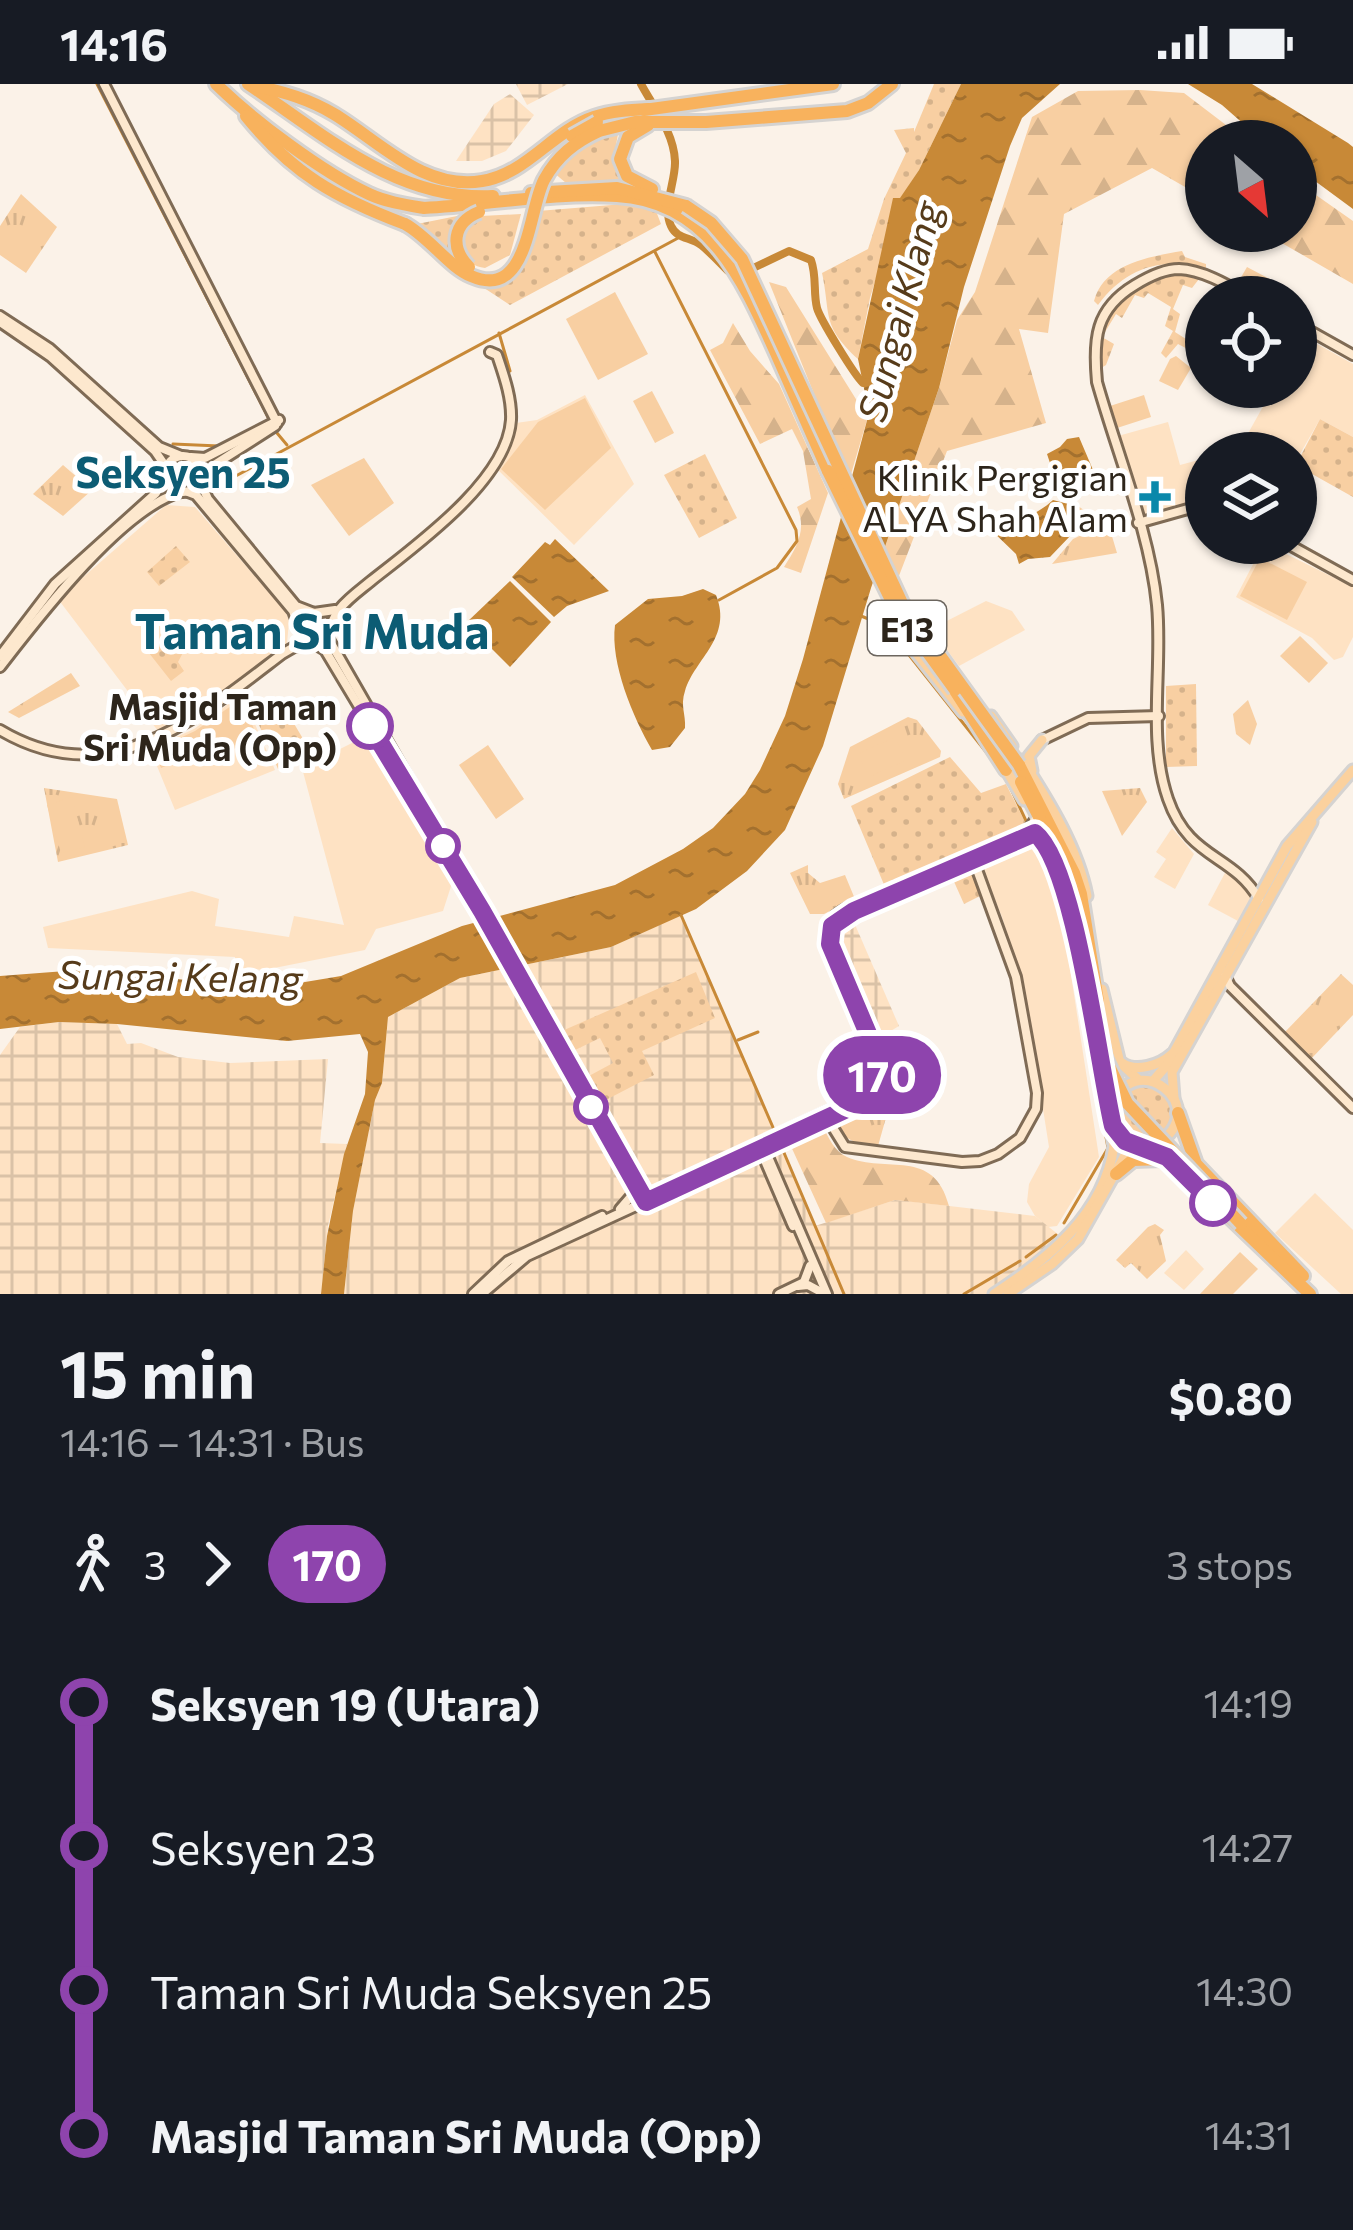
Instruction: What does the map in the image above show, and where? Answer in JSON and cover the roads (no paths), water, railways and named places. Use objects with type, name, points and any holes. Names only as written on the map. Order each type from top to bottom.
[{"type":"highway","name":"E13","points":[[216,84],[371,196],[424,208],[650,195],[688,219],[728,257],[883,586],[910,632],[1051,821],[1082,894],[1095,1001]]},
{"type":"highway","name":"E13","points":[[248,84],[360,159],[428,191],[482,196],[600,188],[686,206],[711,224],[742,259],[902,603],[1013,768],[1072,887],[1105,1058],[1127,1103],[1139,1121],[1321,1294]]},
{"type":"highway","points":[[248,84],[298,96],[333,113],[413,167],[444,181],[462,183],[510,172],[594,117],[651,116]]},
{"type":"highway","points":[[574,198],[479,212],[465,219],[455,247],[467,266],[493,272],[509,262],[515,253],[530,197],[544,165],[570,138],[598,126],[833,84]]},
{"type":"highway","points":[[670,114],[847,111],[868,103],[892,84]]},
{"type":"highway","points":[[233,100],[276,153],[309,178],[344,201],[405,224],[464,273],[484,280],[502,276],[520,259],[550,170],[598,126]]},
{"type":"highway","points":[[650,195],[627,176],[620,159],[628,137],[651,116]]},
{"type":"highway","points":[[954,689],[1013,768]]},
{"type":"highway","points":[[1051,821],[1085,888]]},
{"type":"highway","points":[[1178,1113],[1196,1164]]},
{"type":"highway","points":[[1142,1147],[1176,1166]]},
{"type":"highway","points":[[1192,1183],[1170,1156],[1175,1149],[1196,1164],[1303,1276]]},
{"type":"highway","points":[[1116,1174],[1133,1160],[1166,1160],[1310,1294]]},
{"type":"highway","name":"E13","points":[[1239,1218],[1310,1294]]},
{"type":"main road","points":[[994,1294],[1056,1249],[1080,1221],[1111,1165],[1113,1126],[1066,889],[1013,768],[903,636],[906,628],[918,626],[1036,780]]},
{"type":"main road","points":[[1003,732],[1020,746],[1042,740]]},
{"type":"main road","points":[[1042,740],[1028,762],[1085,888],[1118,1058],[1118,1082],[1111,1082],[1102,1070]]},
{"type":"main road","points":[[1153,1081],[1296,832],[1353,775]]},
{"type":"main road","points":[[1015,1291],[1078,1239],[1127,1152],[1171,1134],[1178,1113],[1172,1072],[1298,843],[1353,775]]},
{"type":"main road","points":[[1118,1058],[1135,1068],[1164,1060],[1174,1051]]},
{"type":"main road","points":[[1118,1058],[1139,1080]]},
{"type":"main road","points":[[1110,1111],[1123,1088],[1139,1080],[1153,1081],[1174,1098]]},
{"type":"main road","points":[[1113,1126],[1125,1141],[1142,1147]]},
{"type":"street","points":[[104,84],[277,422]]},
{"type":"street","points":[[1206,276],[1178,269],[1161,272],[1122,293],[1100,318],[1095,336],[1096,382],[1158,608],[1163,778],[1177,819],[1198,850],[1245,877],[1258,899]]},
{"type":"street","points":[[1,322],[23,330],[78,373],[159,447],[198,464],[208,499],[296,605],[315,613],[329,630]]},
{"type":"street","points":[[1,322],[51,357]]},
{"type":"street","points":[[23,330],[162,457],[170,487],[196,495],[293,611],[298,628],[325,650],[484,910]]},
{"type":"street","points":[[1317,335],[1353,355]]},
{"type":"street","points":[[490,352],[497,356],[505,379],[511,421],[490,469],[424,540],[337,610],[329,630],[331,648],[647,1199]]},
{"type":"street","points":[[0,656],[55,584],[156,493],[165,471],[185,456],[206,458],[277,422]]},
{"type":"street","points":[[0,667],[79,571],[161,497],[184,492],[211,464],[264,436],[277,422]]},
{"type":"street","points":[[1138,523],[1185,510]]},
{"type":"street","points":[[1317,560],[1353,580]]},
{"type":"street","points":[[282,654],[307,614],[337,610]]},
{"type":"street","points":[[0,730],[37,748],[71,754],[142,744],[185,726],[282,654],[312,644],[329,630]]},
{"type":"street","points":[[1042,740],[1088,718],[1159,716]]},
{"type":"street","points":[[477,1294],[527,1256],[869,1095],[883,1073],[830,944],[832,926],[840,918],[1028,830],[1035,820]]},
{"type":"street","points":[[973,857],[1035,833],[1049,849]]},
{"type":"street","points":[[826,1116],[845,1147],[962,1162],[998,1154],[1020,1138],[1032,1118],[1037,1093],[1016,977],[973,857]]},
{"type":"street","points":[[1245,877],[1271,875]]},
{"type":"street","points":[[1224,983],[1352,1106]]},
{"type":"street","points":[[746,1149],[757,1131],[770,1141]]},
{"type":"street","points":[[477,1294],[522,1252],[770,1141]]},
{"type":"street","points":[[770,1141],[770,1166],[823,1293]]},
{"type":"street","points":[[726,1165],[756,1156],[770,1166],[823,1293]]},
{"type":"street","points":[[630,1169],[650,1188],[660,1190]]},
{"type":"street","points":[[620,1209],[633,1194],[630,1169]]},
{"type":"street","points":[[779,1294],[807,1278],[809,1265]]},
{"type":"street","points":[[796,1286],[808,1285],[823,1293]]},
{"type":"water","name":"Sungai Klang","points":[[961,84],[1060,84],[1022,118],[1010,146],[964,287],[939,388],[823,746],[785,830],[747,871],[696,909],[611,947],[460,978],[388,1017],[382,1083],[353,1211],[344,1294],[321,1294],[344,1154],[365,1094],[368,1052],[360,1034],[287,1041],[117,1024],[59,1022],[0,1029],[0,976],[92,969],[263,989],[341,976],[462,926],[615,885],[713,828],[745,794],[785,716],[869,413],[858,359],[893,198],[900,198],[919,170]]},
{"type":"water","points":[[1188,84],[1252,84],[1311,120],[1239,120]]},
{"type":"water","points":[[1317,124],[1353,147],[1353,209],[1317,182]]},
{"type":"water","points":[[1079,437],[1099,484],[1075,492],[1059,490],[1047,454],[1067,439]]},
{"type":"water","points":[[184,459],[199,474],[184,489],[169,474]]},
{"type":"water","points":[[1053,500],[1072,505],[1086,527],[1050,557],[1019,564],[1016,554],[989,528],[1031,515]]},
{"type":"water","points":[[555,539],[609,591],[567,606],[554,617],[512,577],[545,542],[550,545]]},
{"type":"water","points":[[510,581],[551,622],[510,667],[466,623]]},
{"type":"water","points":[[703,589],[716,595],[720,624],[685,691],[685,728],[670,747],[652,750],[620,673],[615,625],[648,599]]},
{"type":"waterway","points":[[97,84],[270,421]]},
{"type":"waterway","points":[[641,84],[674,151],[671,226],[680,236],[701,245],[728,271]]},
{"type":"waterway","points":[[219,485],[680,237]]},
{"type":"waterway","name":"Sungai Klang","points":[[747,271],[789,251],[811,260],[820,314],[859,378],[863,383],[873,382]]},
{"type":"waterway","points":[[655,252],[796,530],[797,541],[777,568],[719,600]]},
{"type":"waterway","points":[[499,333],[510,371]]},
{"type":"waterway","points":[[277,433],[287,445]]},
{"type":"waterway","points":[[173,444],[219,446]]},
{"type":"waterway","points":[[243,455],[258,461]]},
{"type":"waterway","points":[[861,616],[886,626],[994,762]]},
{"type":"waterway","points":[[1004,774],[1028,825]]},
{"type":"waterway","points":[[1035,839],[1060,886],[1108,1148],[1064,1223]]},
{"type":"waterway","points":[[681,915],[775,1132]]},
{"type":"waterway","points":[[738,1040],[758,1032]]},
{"type":"waterway","points":[[779,1141],[844,1294]]},
{"type":"waterway","points":[[1026,1257],[1056,1235]]},
{"type":"waterway","points":[[964,1294],[1020,1261]]},
{"type":"place","name":"Klinik Pergigian ALYA Shah Alam","points":[[1155,497]]},
{"type":"place","name":"Masjid Taman Sri Muda (Opp)","points":[[370,726]]},
{"type":"district","name":"Seksyen 25","points":[[183,471]]},
{"type":"district","name":"Taman Sri Muda","points":[[312,629]]},
{"type":"water label","name":"Sungai Kelang","points":[[180,975]]}]
